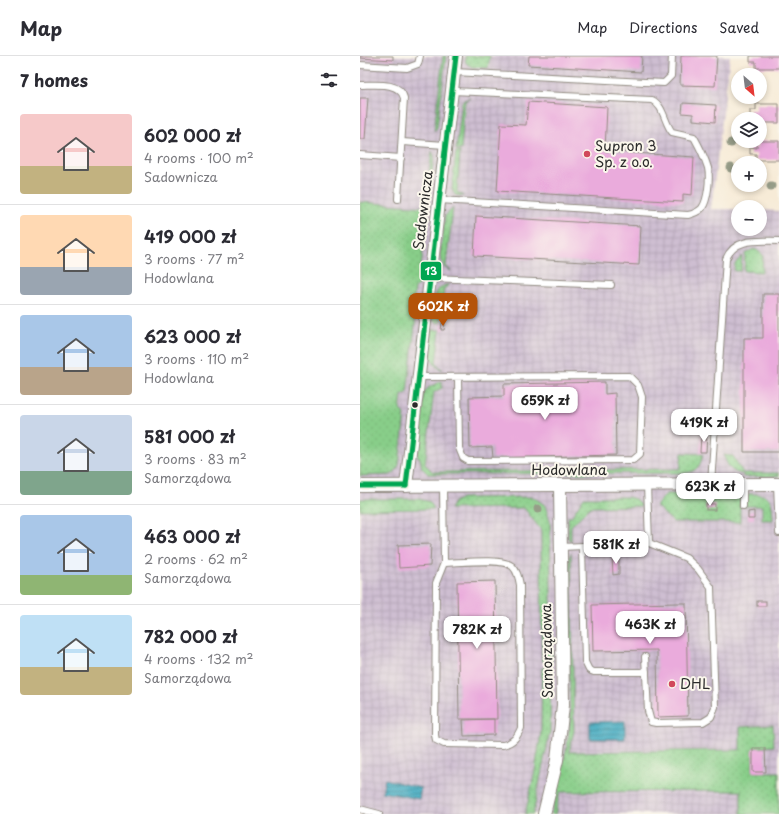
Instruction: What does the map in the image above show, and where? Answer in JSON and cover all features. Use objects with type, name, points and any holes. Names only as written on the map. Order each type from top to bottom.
[{"type":"street","name":"Sadownicza","points":[[406,486],[456,56]]},
{"type":"street","name":"Hodowlana","points":[[360,486],[778,484]]},
{"type":"street","name":"Samorządowa","points":[[544,814],[557,760],[563,705],[560,485]]},
{"type":"lane","points":[[360,65],[407,68],[418,64],[420,56]]},
{"type":"lane","points":[[454,72],[664,83],[671,76],[672,56]]},
{"type":"lane","points":[[360,85],[395,87],[401,90],[404,98],[398,199]]},
{"type":"lane","points":[[439,200],[683,215],[693,214],[702,208],[705,201],[708,173],[706,163],[694,137],[672,132],[657,102],[652,100],[452,91]]},
{"type":"lane","points":[[402,142],[445,145]]},
{"type":"lane","points":[[360,155],[401,158]]},
{"type":"lane","points":[[711,484],[726,259],[732,250],[743,243],[779,241]]},
{"type":"lane","points":[[430,278],[611,285]]},
{"type":"lane","points":[[419,377],[458,376],[629,376],[638,386],[642,397],[640,454],[633,460],[468,461],[463,458],[459,448],[458,376]]},
{"type":"lane","points":[[647,484],[649,543]]},
{"type":"lane","points":[[743,484],[743,506]]},
{"type":"lane","points":[[778,484],[779,533]]},
{"type":"lane","points":[[443,485],[444,563],[436,583],[434,727],[436,740],[444,744],[503,745],[510,743],[517,738],[521,728],[520,585],[517,574],[514,567],[502,562],[444,563]]},
{"type":"lane","points":[[561,547],[649,543],[686,558],[698,569],[711,587],[715,707],[711,717],[703,722],[651,722],[648,718],[645,657]]},
{"type":"lane","points":[[582,547],[585,662],[587,667],[594,672],[646,672]]},
{"type":"lane","points":[[360,809],[379,814]]},
{"type":"shaded area","points":[[360,56],[730,56],[711,209],[731,209],[731,236],[767,236],[767,210],[779,211],[779,814],[360,814]]},
{"type":"green space","points":[[443,56],[446,56],[437,128],[434,131]]},
{"type":"green space","points":[[465,56],[490,56],[488,68],[472,67],[466,63]]},
{"type":"green space","points":[[470,98],[465,101],[461,150],[456,150],[462,103],[464,100]]},
{"type":"green space","points":[[432,151],[434,156],[419,284],[415,288],[413,305],[417,308],[407,393],[402,395],[400,410],[405,414],[399,465],[394,473],[390,475],[360,476],[360,202],[425,207]]},
{"type":"green space","points":[[456,152],[460,152],[457,192],[463,196],[455,195],[452,189]]},
{"type":"green space","points":[[453,208],[446,266],[451,271],[444,267],[440,255],[445,216]]},
{"type":"green space","points":[[753,249],[757,250],[763,255],[762,272],[744,271],[745,254]]},
{"type":"green space","points":[[742,256],[741,271],[734,271],[735,264]]},
{"type":"green space","points":[[450,284],[444,289],[440,323],[433,321],[434,303],[437,293],[439,289]]},
{"type":"green space","points":[[431,330],[440,330],[436,363],[443,370],[434,363],[431,358]]},
{"type":"green space","points":[[442,381],[442,388],[434,392],[425,464],[433,472],[680,469],[682,453],[703,454],[700,465],[693,471],[685,473],[428,474],[422,468],[420,458],[417,457],[424,392],[431,386]]},
{"type":"green space","points":[[724,455],[733,456],[743,473],[779,473],[779,476],[743,477],[743,474],[735,472],[730,468]]},
{"type":"green space","points":[[666,494],[740,494],[740,522],[673,522],[656,506]]},
{"type":"green space","points":[[745,494],[760,495],[768,498],[772,505],[773,520],[762,520],[762,506],[745,506]]},
{"type":"green space","points":[[533,497],[545,505],[550,521],[552,662],[542,661],[541,530],[524,508],[450,509],[454,502],[462,498]]},
{"type":"green space","points":[[584,497],[628,497],[635,499],[642,506],[590,507],[571,526],[571,542],[568,538],[568,517],[571,517]]},
{"type":"green space","points":[[360,499],[419,499],[430,502],[434,509],[360,510]]},
{"type":"green space","points":[[571,553],[574,731],[569,752],[740,750],[740,727],[773,725],[774,746],[753,748],[753,772],[779,772],[779,814],[741,814],[741,791],[560,792],[555,814],[551,814],[567,746],[570,722],[569,557]]},
{"type":"green space","points":[[551,667],[550,731],[533,814],[525,814],[534,776],[541,733],[542,668]]},
{"type":"water","points":[[625,721],[625,739],[590,739],[590,722]]},
{"type":"water","points":[[385,779],[421,788],[419,799],[382,792]]},
{"type":"building","points":[[360,56],[393,56],[393,60],[360,58]]},
{"type":"building","points":[[529,56],[642,56],[641,72],[528,65]]},
{"type":"building","points":[[681,56],[717,56],[715,86],[680,85]]},
{"type":"building","points":[[750,56],[779,56],[779,68],[756,68],[756,62],[750,62]]},
{"type":"building","points":[[360,98],[368,98],[365,139],[360,139]]},
{"type":"building","name":"Supron 3 Sp. z o.o.","points":[[528,102],[607,107],[605,151],[694,157],[692,195],[683,194],[683,202],[497,191],[501,124],[526,125]]},
{"type":"building","points":[[683,103],[716,105],[715,122],[693,120],[693,114],[682,113]]},
{"type":"building","points":[[756,104],[779,104],[779,123],[767,123],[767,112],[750,112],[750,110],[756,110]]},
{"type":"building","points":[[767,141],[779,141],[779,160],[767,160],[767,156],[756,156],[756,154],[750,154],[750,148],[767,148]]},
{"type":"building","points":[[476,216],[641,226],[639,265],[474,256]]},
{"type":"building","points":[[763,294],[779,294],[779,452],[744,452],[744,338],[763,338]]},
{"type":"building","points":[[442,323],[445,324],[444,330],[441,330]]},
{"type":"building","points":[[605,382],[605,394],[615,393],[616,455],[493,458],[492,447],[470,448],[469,397],[504,396],[504,384]]},
{"type":"building","points":[[701,434],[707,434],[706,452],[700,452]]},
{"type":"building","points":[[706,504],[715,504],[715,510],[706,510]]},
{"type":"building","points":[[754,511],[754,519],[748,519],[748,512]]},
{"type":"building","points":[[431,544],[430,566],[399,568],[398,545]]},
{"type":"building","points":[[612,556],[619,556],[619,574],[613,575]]},
{"type":"building","points":[[495,581],[497,719],[459,719],[457,582]]},
{"type":"building","points":[[757,601],[766,601],[766,606],[757,606]]},
{"type":"building","name":"DHL","points":[[686,603],[688,716],[658,717],[657,650],[593,651],[592,605]]},
{"type":"building","points":[[494,719],[494,735],[464,736],[463,720]]},
{"type":"building","points":[[753,748],[765,748],[766,772],[753,772]]},
{"type":"transit line","name":"13","points":[[406,486],[456,56]]},
{"type":"transit line","name":"13","points":[[360,486],[406,486]]},
{"type":"place","name":"Supron 3 Sp. z o.o.","points":[[587,154]]},
{"type":"place","name":"DHL","points":[[672,684]]}]
